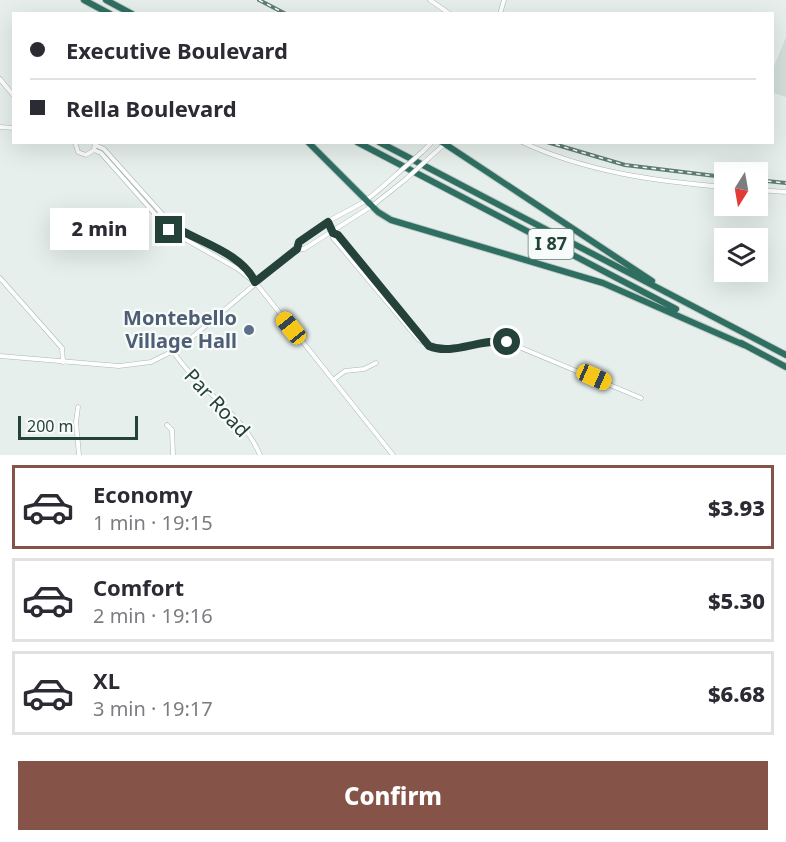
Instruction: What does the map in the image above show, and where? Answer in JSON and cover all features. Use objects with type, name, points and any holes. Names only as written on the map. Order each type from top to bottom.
[{"type":"highway","points":[[84,0],[106,12]]},
{"type":"highway","points":[[106,0],[129,12]]},
{"type":"highway","points":[[310,144],[372,206],[398,223],[617,288],[744,345]]},
{"type":"highway","name":"I 87","points":[[361,144],[786,367]]},
{"type":"highway","name":"I 87","points":[[383,144],[786,355]]},
{"type":"highway","points":[[446,144],[696,308]]},
{"type":"street","points":[[430,0],[447,12]]},
{"type":"street","points":[[0,79],[12,94]]},
{"type":"street","points":[[76,144],[78,152],[82,154],[95,146],[104,149],[127,179],[171,228],[206,247],[237,260],[248,269],[255,282],[393,455]]},
{"type":"street","points":[[0,356],[130,365],[151,362],[173,351],[297,249],[299,242],[366,200],[430,144]]},
{"type":"street","points":[[297,249],[304,249],[372,206],[406,179],[443,144]]},
{"type":"street","points":[[527,144],[573,161],[625,175],[714,186]]},
{"type":"street","points":[[768,191],[786,192]]},
{"type":"street","points":[[328,222],[339,245],[418,339],[423,342],[444,350],[487,341],[507,342],[641,398]]},
{"type":"street","points":[[0,278],[62,348],[63,362]]},
{"type":"street","name":"Par Road","points":[[173,351],[186,369],[245,430],[260,455]]},
{"type":"street","points":[[333,380],[345,371],[364,369],[376,363]]},
{"type":"street","points":[[78,406],[76,422],[79,455]]},
{"type":"street","points":[[167,424],[172,430],[173,455]]},
{"type":"shaded area","points":[[786,37],[786,97],[774,93],[774,66]]},
{"type":"railway","points":[[259,0],[282,12]]},
{"type":"railway","points":[[554,144],[625,165],[714,176]]},
{"type":"railway","points":[[768,181],[786,183]]},
{"type":"place","name":"Montebello Village Hall","points":[[249,330]]},
{"type":"route","points":[[169,230],[173,226],[237,260],[248,269],[255,282],[297,249],[299,242],[328,222],[333,233],[338,235],[422,336],[423,342],[438,350],[444,350],[487,341],[507,342]]}]
